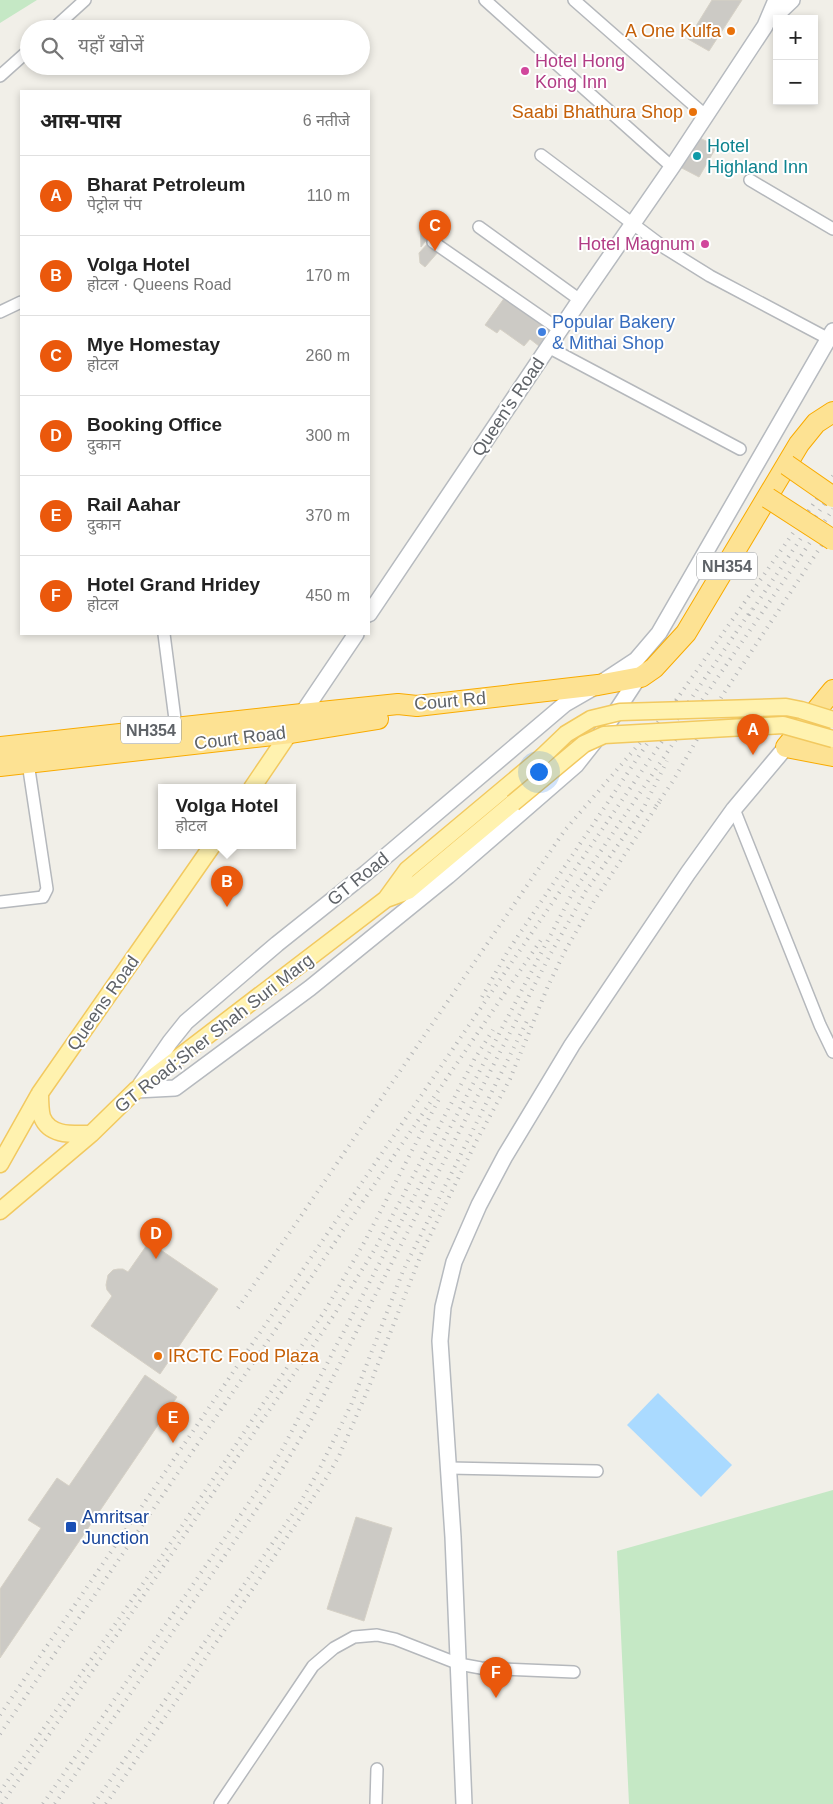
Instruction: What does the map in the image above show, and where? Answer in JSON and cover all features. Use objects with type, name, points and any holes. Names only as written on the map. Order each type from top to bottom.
[{"type":"highway","name":"NH354","points":[[598,686],[640,677],[660,662],[686,633],[799,444],[824,424],[833,412]]},
{"type":"highway","points":[[787,465],[833,497]]},
{"type":"highway","points":[[768,498],[833,540]]},
{"type":"highway","name":"Court Rd","points":[[302,714],[398,704],[417,706],[598,686]]},
{"type":"highway","points":[[833,690],[786,747],[833,756]]},
{"type":"highway","name":"Court Road","points":[[0,766],[290,733],[398,715],[417,706]]},
{"type":"highway","name":"Court Road","points":[[0,747],[302,714]]},
{"type":"main road","name":"Queen's Road","points":[[370,613],[706,116],[765,26],[776,0]]},
{"type":"main road","name":"Queen's Road","points":[[765,26],[792,0]]},
{"type":"main road","name":"GT Road","points":[[136,1090],[186,1022],[277,944],[366,873],[565,704],[598,686],[636,660],[658,633],[831,335]]},
{"type":"main road","points":[[255,784],[355,635]]},
{"type":"main road","points":[[136,1090],[175,1088],[310,988],[448,876],[576,765],[606,727],[640,677]]},
{"type":"main road","points":[[386,899],[407,870],[542,757],[566,734],[591,719],[620,712],[786,707],[833,720]]},
{"type":"main road","points":[[386,899],[408,891],[584,744],[604,735],[783,725],[808,730],[833,739]]},
{"type":"main road","points":[[464,1804],[460,1664],[440,1341],[444,1307],[454,1262],[479,1205],[505,1156],[572,1046],[688,873],[734,809],[786,747]]},
{"type":"main road","name":"Queens Road","points":[[0,1164],[40,1093],[210,849]]},
{"type":"main road","name":"GT Road;Sher Shah Suri Marg","points":[[2,1206],[91,1134],[136,1090],[386,899]]},
{"type":"main road","points":[[40,1093],[42,1116],[48,1128],[63,1134],[91,1134]]},
{"type":"street","points":[[63,20],[85,0]]},
{"type":"street","points":[[485,0],[672,167]]},
{"type":"street","points":[[574,0],[706,116]]},
{"type":"street","points":[[0,76],[20,58]]},
{"type":"street","points":[[541,155],[632,225],[710,276],[831,335]]},
{"type":"street","points":[[750,180],[833,229]]},
{"type":"street","points":[[479,227],[580,300]]},
{"type":"street","points":[[433,242],[560,330]]},
{"type":"street","points":[[0,312],[20,302]]},
{"type":"street","points":[[548,347],[740,449]]},
{"type":"street","points":[[164,635],[176,728]]},
{"type":"street","points":[[0,902],[43,897],[47,889],[28,763]]},
{"type":"street","points":[[734,809],[812,1007],[833,1052]]},
{"type":"street","points":[[449,1468],[597,1471]]},
{"type":"street","points":[[220,1804],[313,1666],[334,1648],[354,1637],[376,1635],[395,1639],[460,1664],[494,1669],[574,1672]]},
{"type":"street","points":[[376,1804],[377,1769]]},
{"type":"green space","points":[[0,0],[37,0],[0,23]]},
{"type":"green space","points":[[833,1490],[833,1804],[629,1804],[617,1551]]},
{"type":"water","points":[[658,1393],[732,1465],[701,1497],[627,1425]]},
{"type":"building","points":[[712,0],[742,0],[709,51],[688,39]]},
{"type":"building","name":"Hotel Highland Inn","points":[[693,135],[717,146],[699,177],[676,165]]},
{"type":"building","points":[[420,222],[432,233],[421,247]]},
{"type":"building","points":[[429,242],[439,251],[425,267],[420,263],[419,253]]},
{"type":"building","points":[[505,297],[551,329],[539,346],[530,339],[524,346],[500,329],[497,333],[485,325]]},
{"type":"building","points":[[149,1242],[218,1289],[160,1374],[91,1326],[112,1296],[107,1290],[106,1285],[108,1275],[113,1270],[118,1269],[128,1272]]},
{"type":"building","points":[[145,1375],[177,1397],[0,1658],[0,1589],[41,1528],[28,1520],[57,1478],[69,1486]]},
{"type":"building","points":[[356,1517],[392,1528],[364,1621],[327,1609]]},
{"type":"railway","points":[[672,706],[833,476]]},
{"type":"railway","points":[[749,615],[833,491]]},
{"type":"railway","points":[[43,1804],[261,1485],[283,1448],[572,894],[833,509]]},
{"type":"railway","points":[[656,806],[673,781],[722,696],[833,528]]},
{"type":"railway","points":[[0,1715],[752,609]]},
{"type":"railway","points":[[238,1308],[565,830],[677,700]]},
{"type":"railway","points":[[482,997],[508,951],[649,741]]},
{"type":"railway","points":[[55,1804],[269,1491],[309,1424],[551,953],[586,891],[643,809],[667,761]]},
{"type":"railway","points":[[106,1804],[256,1584],[339,1456],[369,1387],[422,1252],[477,1140],[510,1079],[548,986],[565,951],[594,901],[660,801]]},
{"type":"railway","points":[[0,1734],[541,940]]},
{"type":"railway","points":[[94,1804],[300,1503],[318,1472],[351,1405],[403,1271],[528,1019]]},
{"type":"railway","points":[[2,1804],[334,1315],[375,1249],[475,1058],[493,1030]]},
{"type":"railway","points":[[0,1792],[162,1556],[326,1309],[365,1241],[440,1097]]},
{"type":"place","name":"A One Kulfa","points":[[731,31]]},
{"type":"place","name":"Hotel Hong Kong Inn","points":[[525,71]]},
{"type":"place","name":"Saabi Bhathura Shop","points":[[693,112]]},
{"type":"place","name":"Hotel Highland Inn","points":[[697,156]]},
{"type":"place","name":"Hotel Magnum","points":[[705,244]]},
{"type":"place","name":"Mye Homestay","points":[[435,251]]},
{"type":"place","name":"Popular Bakery & Mithai Shop","points":[[542,332]]},
{"type":"place","name":"Bharat Petroleum","points":[[753,755]]},
{"type":"place","name":"Volga Hotel","points":[[227,907]]},
{"type":"place","name":"Booking Office","points":[[156,1259]]},
{"type":"place","name":"IRCTC Food Plaza","points":[[158,1356]]},
{"type":"place","name":"Rail Aahar","points":[[173,1443]]},
{"type":"place","name":"Amritsar Junction","points":[[71,1527]]},
{"type":"place","name":"Hotel Grand Hridey","points":[[496,1698]]}]
